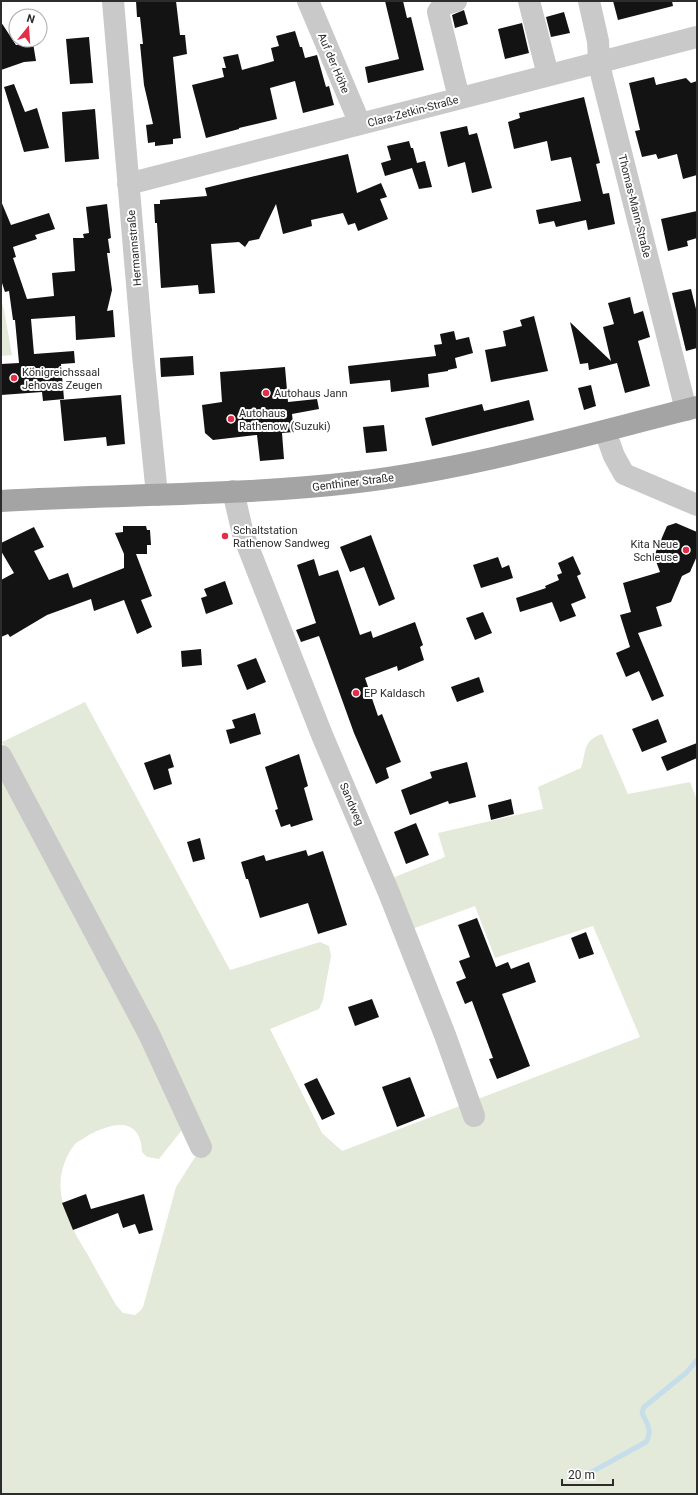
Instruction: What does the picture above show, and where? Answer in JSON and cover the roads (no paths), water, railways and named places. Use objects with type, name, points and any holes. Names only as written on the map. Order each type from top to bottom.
[{"type":"main road","name":"Genthiner Straße","points":[[1,501],[299,488],[410,474],[504,456],[691,409]]},
{"type":"street","name":"Hermannstraße","points":[[113,1],[128,184],[157,494]]},
{"type":"street","name":"Auf der Höhe","points":[[308,1],[360,124]]},
{"type":"street","points":[[456,1],[443,4],[438,12],[459,98]]},
{"type":"street","points":[[530,1],[548,75]]},
{"type":"street","name":"Thomas-Mann-Straße","points":[[589,1],[598,41],[600,62],[691,409]]},
{"type":"street","name":"Clara-Zetkin-Straße","points":[[128,184],[697,37]]},
{"type":"street","points":[[605,431],[614,456],[624,474],[697,505]]},
{"type":"street","name":"Sandweg","points":[[233,492],[243,534],[322,735],[389,893],[445,1035],[474,1116]]},
{"type":"street","points":[[1,756],[149,1034],[201,1147]]},
{"type":"waterway","points":[[588,1474],[646,1442],[649,1430],[642,1413],[644,1407],[686,1373],[697,1360]]},
{"type":"place","name":"Königreichssaal Jehovas Zeugen","points":[[14,378]]},
{"type":"place","name":"Autohaus Jann","points":[[266,393]]},
{"type":"place","name":"Autohaus Rathenow (Suzuki)","points":[[231,419]]},
{"type":"place","name":"Schaltstation Rathenow Sandweg","points":[[225,536]]},
{"type":"place","name":"Kita Neue Schleuse","points":[[686,550]]},
{"type":"place","name":"EP Kaldasch","points":[[356,693]]}]
